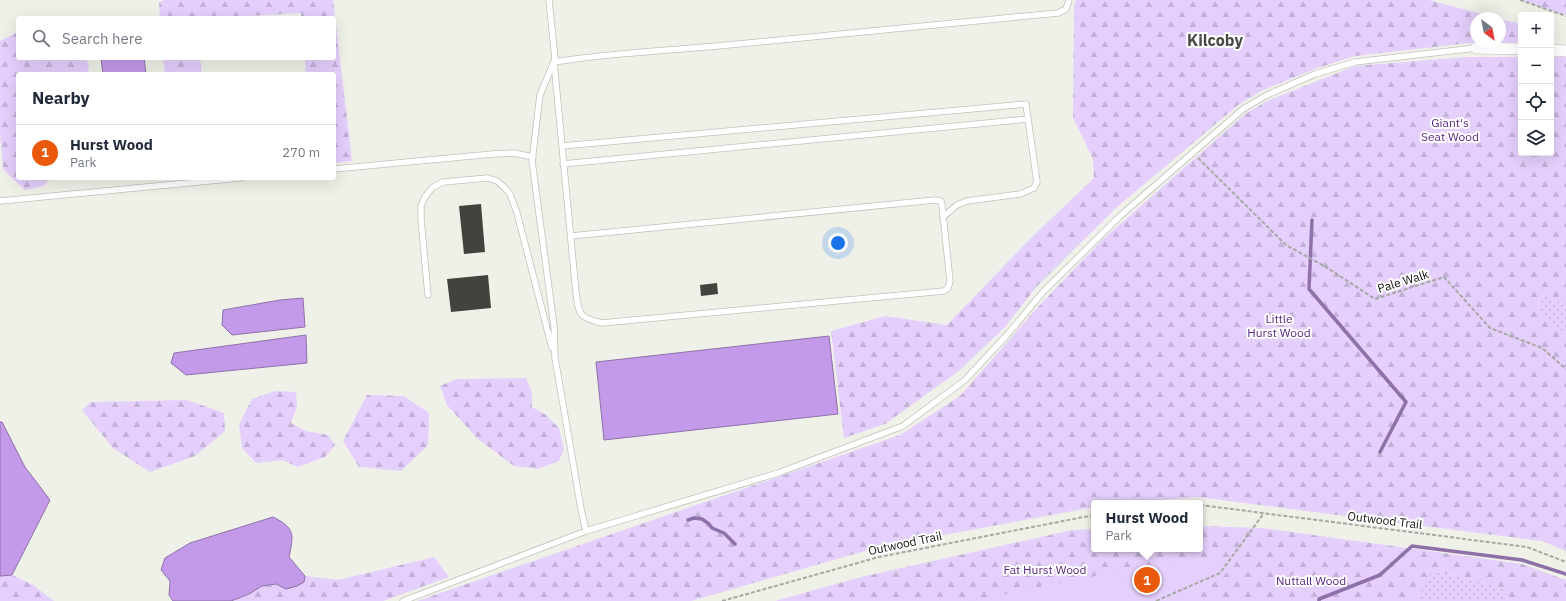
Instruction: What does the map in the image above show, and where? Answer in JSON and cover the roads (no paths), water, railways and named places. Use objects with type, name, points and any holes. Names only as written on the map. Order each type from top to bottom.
[{"type":"street","points":[[1476,48],[1518,49]]},
{"type":"street","points":[[1554,50],[1566,50]]},
{"type":"lane","points":[[549,0],[570,236],[578,310],[581,316],[602,323],[944,291],[948,288],[950,281],[943,217],[940,201],[935,200],[570,236]]},
{"type":"lane","points":[[554,62],[581,58],[1058,13],[1066,9],[1069,0]]},
{"type":"lane","points":[[403,601],[586,531],[778,473],[903,426],[966,380],[1049,286],[1120,216],[1243,109],[1265,96],[1315,74],[1355,62],[1476,48]]},
{"type":"lane","points":[[554,62],[540,96],[532,161],[554,326],[555,358]]},
{"type":"lane","points":[[562,146],[1026,104],[1037,182],[1034,188],[1020,194],[967,201],[957,205],[943,217]]},
{"type":"lane","points":[[563,164],[1028,119]]},
{"type":"lane","points":[[336,169],[493,154],[514,153],[533,157]]},
{"type":"lane","points":[[428,296],[421,219],[421,206],[425,197],[432,188],[443,182],[488,178],[497,181],[510,194],[517,213],[537,285],[555,358],[586,531]]},
{"type":"lane","points":[[0,201],[219,180]]},
{"type":"waterway","points":[[1312,220],[1309,289],[1406,402],[1380,452]]},
{"type":"waterway","points":[[688,520],[694,518],[702,519],[712,528],[724,533],[735,544]]},
{"type":"waterway","points":[[1319,601],[1319,599],[1380,575],[1412,546],[1522,560],[1566,574]]},
{"type":"place","name":"Hurst Wood","points":[[1147,580]]},
{"type":"district","name":"Kilcoby","points":[[1215,40]]},
{"type":"park label","name":"Giant's Seat Wood","points":[[1450,129]]},
{"type":"park label","name":"Little Hurst Wood","points":[[1279,325]]},
{"type":"park label","name":"Fat Hurst Wood","points":[[1045,569]]},
{"type":"park label","name":"Nuttall Wood","points":[[1311,580]]}]
